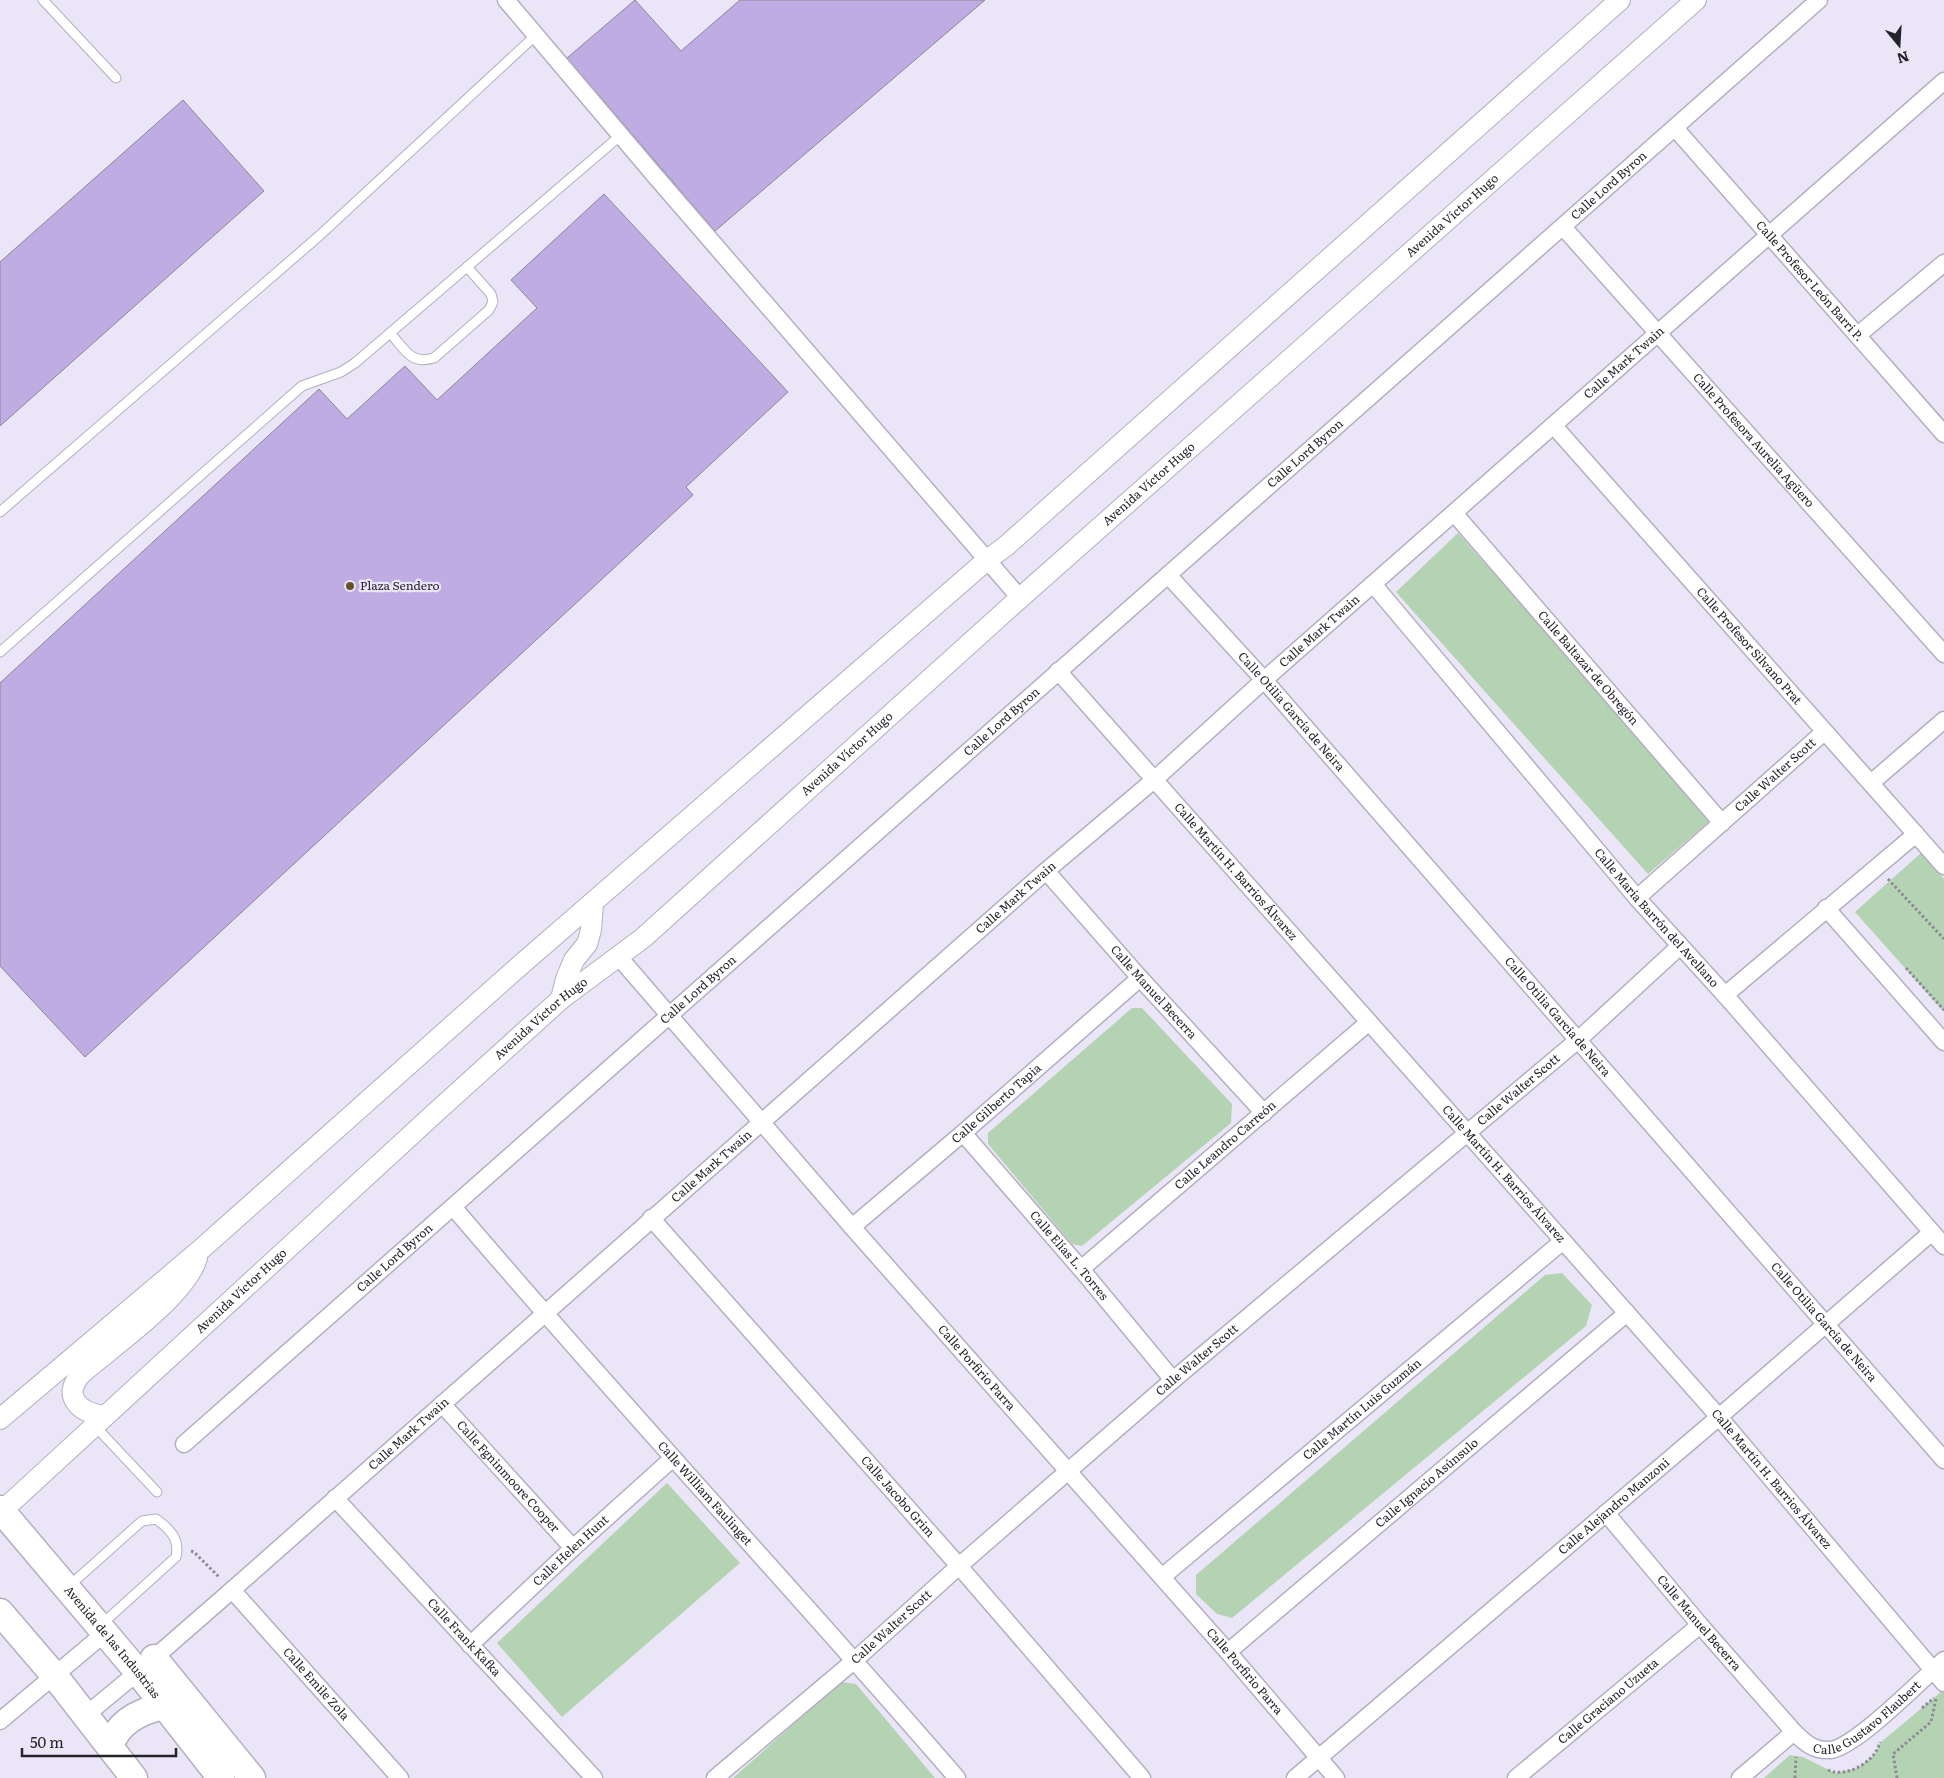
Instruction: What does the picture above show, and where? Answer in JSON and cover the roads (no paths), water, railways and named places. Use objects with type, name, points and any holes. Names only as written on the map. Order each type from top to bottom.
[{"type":"main road","name":"Avenida de las Industrias","points":[[1,1510],[102,1629],[146,1665],[164,1706],[222,1778]]},
{"type":"main road","points":[[0,1612],[54,1675],[134,1778]]},
{"type":"main road","points":[[146,1665],[252,1778]]},
{"type":"main road","points":[[110,1746],[113,1737],[119,1729],[132,1718],[152,1708],[164,1706]]},
{"type":"street","points":[[506,0],[1020,598]]},
{"type":"street","points":[[0,1418],[199,1251],[494,988],[987,560],[1006,546],[1620,0]]},
{"type":"street","name":"Avenida Víctor Hugo","points":[[1,1510],[561,999],[642,938],[1020,598],[1696,0]]},
{"type":"street","name":"Calle Lord Byron","points":[[184,1444],[454,1208],[669,1015],[1820,0]]},
{"type":"street","name":"Calle Mark Twain","points":[[86,1715],[232,1590],[1046,871],[1154,780],[1264,680],[1944,81]]},
{"type":"street","name":"Calle Profesor León Barri P.","points":[[1675,128],[1944,434]]},
{"type":"street","name":"Calle Profesora Aurelia Agüero","points":[[1563,227],[1944,654]]},
{"type":"street","points":[[1858,336],[1944,263]]},
{"type":"street","name":"Calle Profesor Silvano Prat","points":[[1554,426],[1944,866]]},
{"type":"street","name":"Calle Baltazar de Obregón","points":[[1454,513],[1722,823]]},
{"type":"street","name":"Calle Otilia García de Neira","points":[[1168,575],[1264,680],[1944,1460]]},
{"type":"street","name":"Calle María Barrón del Avellano","points":[[1373,584],[1637,898],[1725,995],[1944,1246]]},
{"type":"street","name":"Calle Martín H. Barrios Álvarez","points":[[1058,671],[1938,1665],[1940,1689]]},
{"type":"street","points":[[1871,784],[1944,720]]},
{"type":"street","name":"Calle Walter Scott","points":[[1637,898],[1824,732]]},
{"type":"street","points":[[1725,995],[1916,834]]},
{"type":"street","name":"Calle Manuel Becerra","points":[[1046,871],[1264,1114]]},
{"type":"street","points":[[561,999],[566,979],[574,960],[586,944],[591,930],[594,903]]},
{"type":"street","points":[[1826,908],[1944,1042]]},
{"type":"street","name":"Calle Walter Scott","points":[[715,1778],[855,1660],[959,1566],[1173,1380],[1578,1040],[1680,946]]},
{"type":"street","name":"Calle Porfirio Parra","points":[[618,956],[852,1227],[1228,1652],[1336,1778]]},
{"type":"street","name":"Calle Gilberto Tapia","points":[[852,1227],[964,1133],[1140,978]]},
{"type":"street","name":"Calle Leandro Carreón","points":[[1081,1269],[1369,1022]]},
{"type":"street","name":"Calle Elías L. Torres","points":[[964,1133],[1173,1380]]},
{"type":"street","name":"Calle William Faulinget","points":[[454,1208],[544,1314],[855,1660],[957,1778]]},
{"type":"street","name":"Calle Jacobo Grim","points":[[651,1218],[959,1566],[1142,1778]]},
{"type":"street","name":"Calle Alejandro Manzoni","points":[[1295,1778],[1720,1417],[1932,1232]]},
{"type":"street","name":"Calle Martín Luis Guzmán","points":[[1162,1577],[1563,1240]]},
{"type":"street","points":[[98,1421],[92,1414],[83,1410],[75,1402],[71,1392],[74,1382],[80,1374],[172,1296],[194,1267],[199,1251]]},
{"type":"street","name":"Calle Ignacio Asúnsulo","points":[[1228,1652],[1626,1312]]},
{"type":"street","name":"Calle Fgninmoore Cooper","points":[[442,1404],[573,1548]]},
{"type":"street","name":"Calle Helen Hunt","points":[[470,1644],[673,1458]]},
{"type":"street","name":"Calle Frank Kafka","points":[[335,1498],[594,1778]]},
{"type":"street","name":"Calle Manuel Becerra","points":[[1606,1512],[1700,1625],[1794,1732]]},
{"type":"street","name":"Calle Emile Zola","points":[[232,1590],[400,1778]]},
{"type":"street","name":"Calle Graciano Uzueta","points":[[1516,1778],[1700,1625]]},
{"type":"street","points":[[0,1722],[54,1675],[102,1629]]},
{"type":"street","name":"Calle Gustavo Flaubert","points":[[1740,1778],[1794,1732],[1808,1746],[1831,1750],[1856,1738],[1938,1665]]},
{"type":"lane","points":[[43,0],[116,78]]},
{"type":"lane","points":[[0,512],[319,236],[536,35]]},
{"type":"lane","points":[[0,652],[294,393],[313,381],[341,372],[355,363],[621,135]]},
{"type":"lane","points":[[390,333],[414,360],[423,361],[434,358],[441,352],[489,310],[493,302],[491,294],[467,267]]},
{"type":"lane","points":[[98,1421],[157,1492]]},
{"type":"lane","points":[[67,1588],[142,1521],[156,1519],[170,1530],[178,1546],[176,1557],[102,1629]]},
{"type":"place","name":"Plaza Sendero","points":[[350,586]]}]
